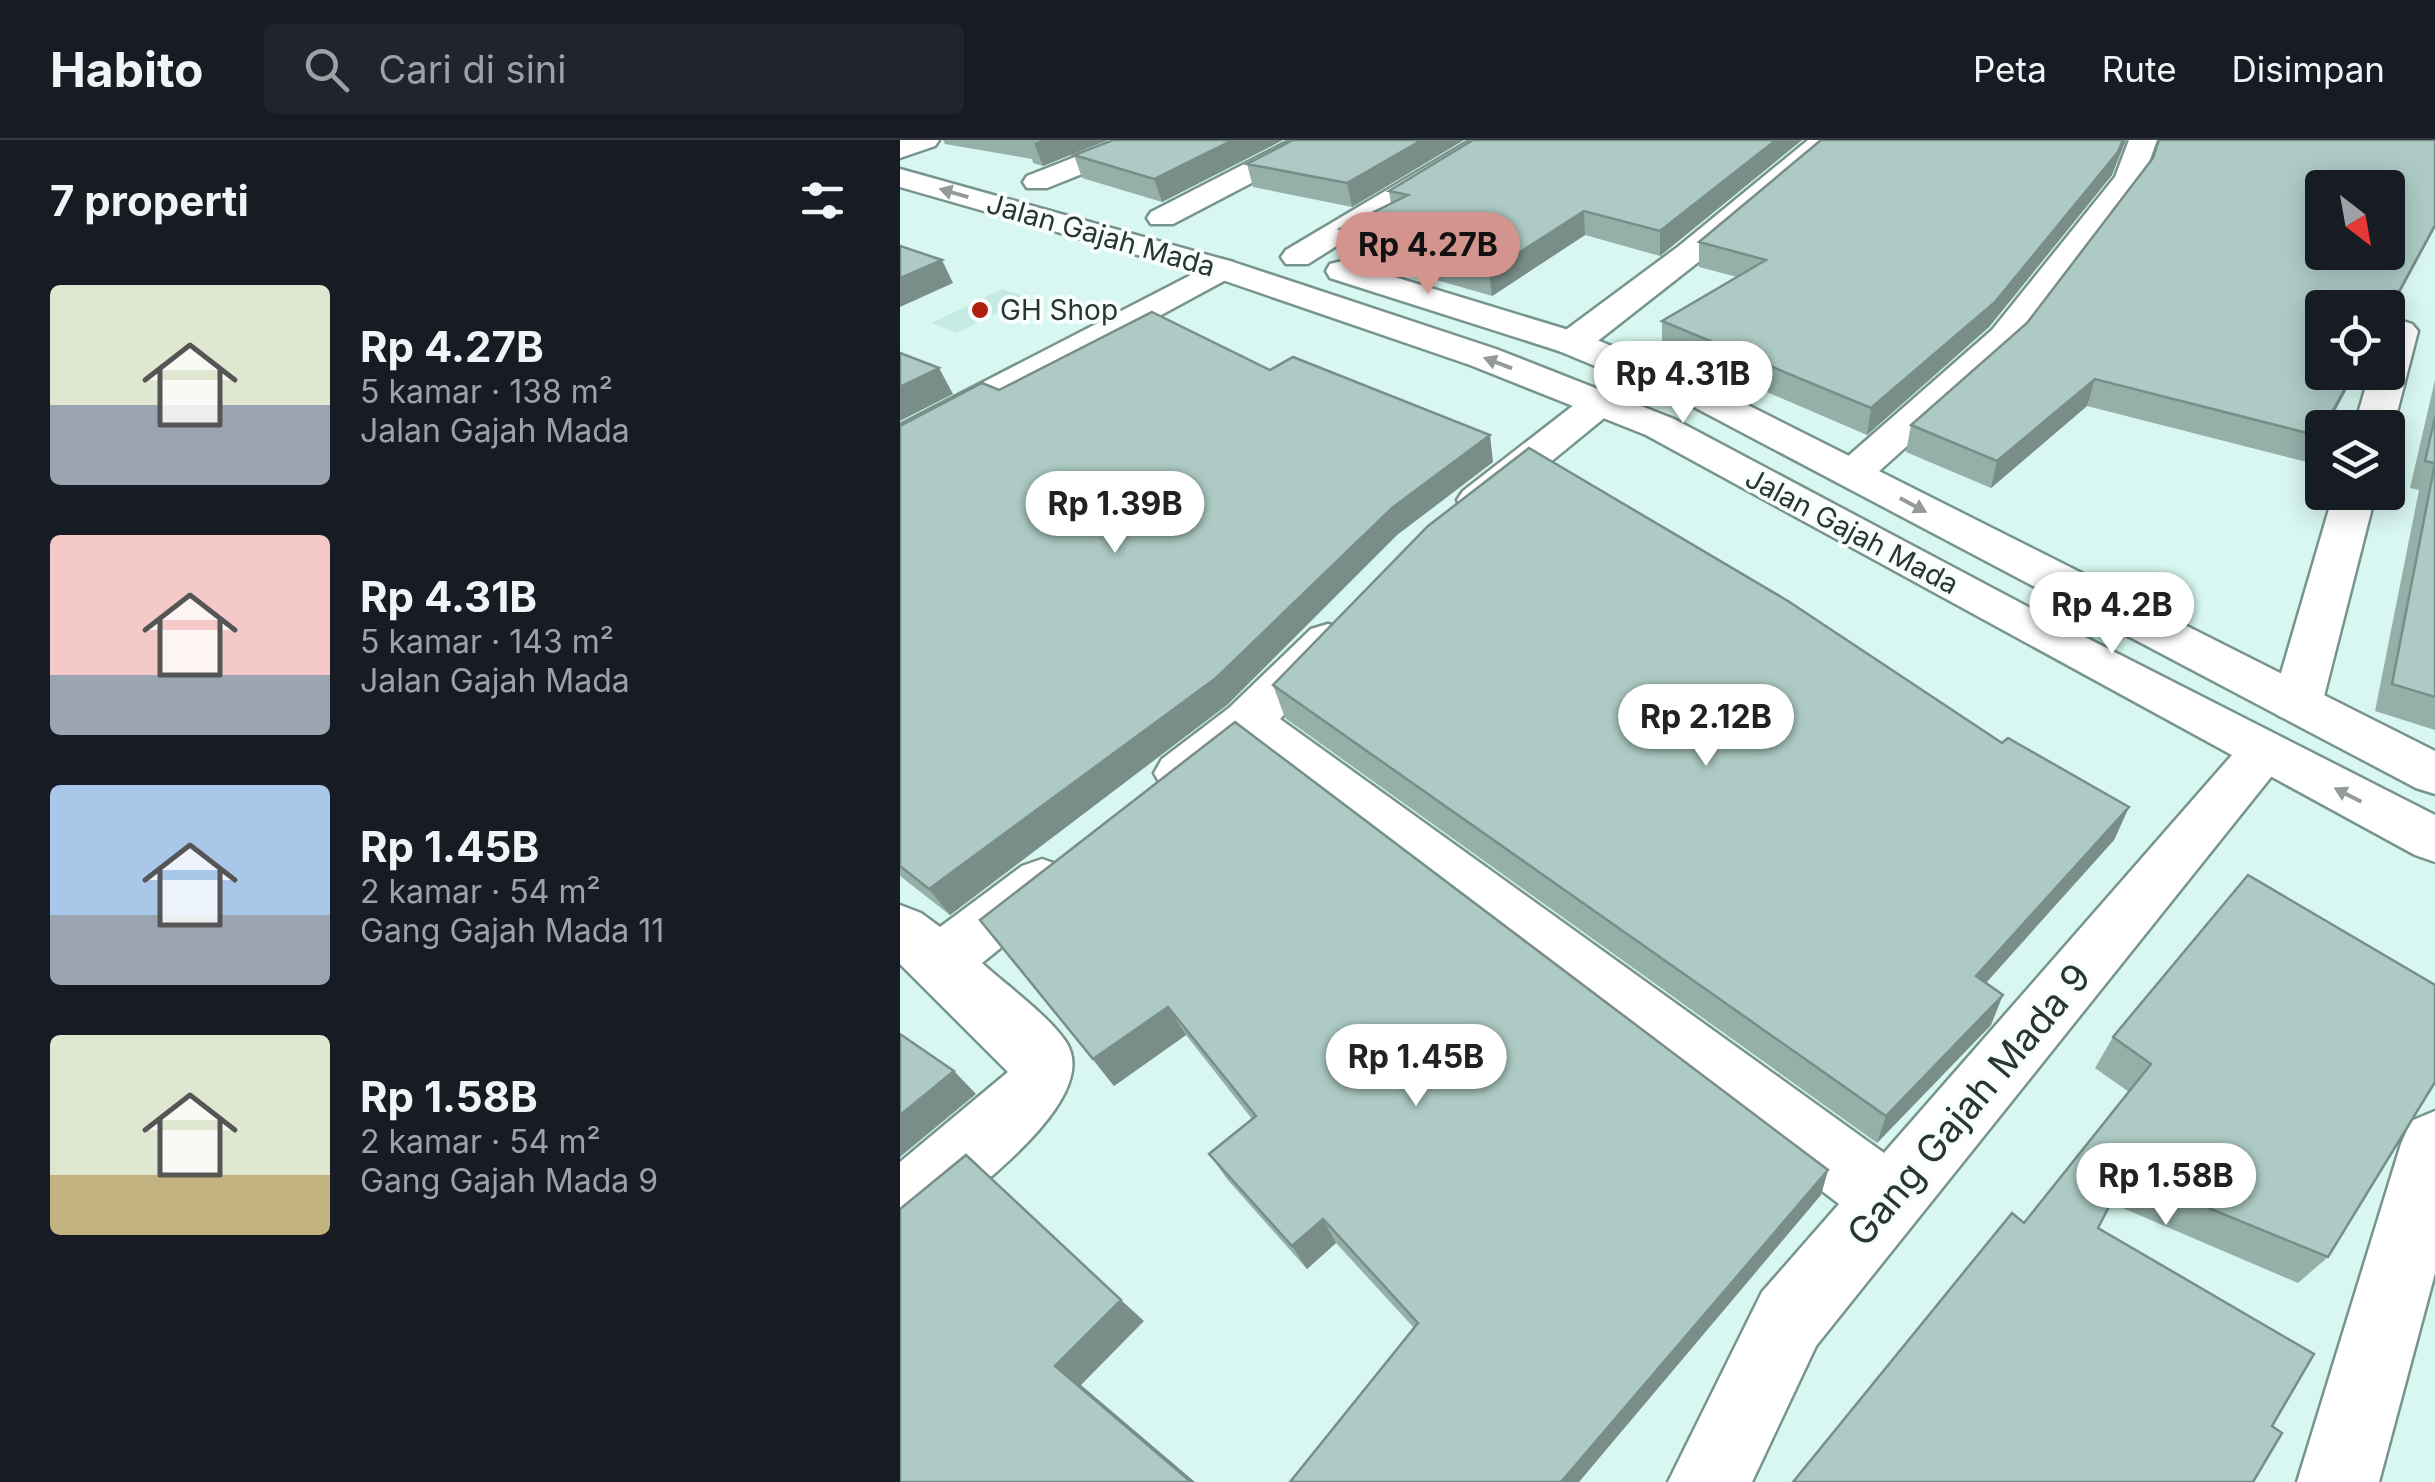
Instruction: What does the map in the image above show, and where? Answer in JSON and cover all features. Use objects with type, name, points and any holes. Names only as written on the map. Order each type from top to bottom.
[{"type":"street","points":[[900,150],[925,140]]},
{"type":"street","points":[[1037,182],[1142,140]]},
{"type":"street","points":[[1162,218],[1312,140]]},
{"type":"street","points":[[1297,257],[1490,140]]},
{"type":"street","points":[[1572,343],[1690,254],[1824,140]]},
{"type":"street","points":[[1852,474],[2004,338],[2129,178],[2143,140]]},
{"type":"street","name":"Jalan Gajah Mada","points":[[900,150],[1037,182],[1297,257],[1572,343],[1708,399],[2110,608],[2435,840]]},
{"type":"street","name":"Jalan Gajah Mada","points":[[900,178],[1222,269],[1601,402],[1660,428],[2064,646],[2281,728],[2435,774]]},
{"type":"street","points":[[900,441],[1222,269]]},
{"type":"street","points":[[1425,338],[1466,310]]},
{"type":"street","points":[[1446,524],[1601,402]]},
{"type":"street","points":[[2281,728],[2349,510]]},
{"type":"street","points":[[2064,646],[2110,608]]},
{"type":"street","points":[[1140,805],[1247,721],[1357,611]]},
{"type":"street","points":[[1247,721],[1890,1200]]},
{"type":"street","name":"Gang Gajah Mada 9","points":[[1709,1482],[1789,1318],[2281,728]]},
{"type":"street","points":[[900,1206],[1030,1096],[1042,1076],[1042,1062],[920,946],[1078,853]]},
{"type":"street","points":[[2338,1482],[2435,1144]]},
{"type":"shaded area","name":"GH Shop","points":[[1002,289],[1028,297],[957,333],[932,323]]},
{"type":"building","points":[[1113,140],[1233,140],[1154,179],[1074,155]]},
{"type":"building","points":[[1293,140],[1422,140],[1347,183],[1247,164]]},
{"type":"building","points":[[1473,140],[1776,140],[1660,231],[1584,211],[1489,272],[1340,229],[1408,195],[1389,191]]},
{"type":"building","points":[[1821,140],[2123,140],[2118,152],[1995,302],[1871,408],[1662,321],[1766,260],[1699,242]]},
{"type":"building","points":[[2159,140],[2435,140],[2435,225],[2400,290],[2305,290],[2305,390],[2344,390],[2333,410],[2305,410],[2305,432],[2095,379],[1997,461],[1911,425],[2027,323],[2153,158]]},
{"type":"building","points":[[900,246],[942,260],[900,278]]},
{"type":"building","points":[[1152,312],[1270,370],[1293,357],[1490,435],[1392,508],[1216,678],[929,889],[900,866],[900,426],[982,383],[999,390]]},
{"type":"building","points":[[900,353],[939,368],[900,387]]},
{"type":"building","points":[[2435,417],[2435,463],[2425,461]]},
{"type":"building","points":[[1529,448],[1788,601],[2002,743],[2008,738],[2129,807],[1976,976],[2003,995],[1886,1116],[1273,685],[1428,526]]},
{"type":"building","points":[[2435,463],[2435,697],[2392,684]]},
{"type":"building","points":[[1235,722],[1828,1170],[1561,1482],[1290,1482],[1418,1323],[1323,1219],[1292,1246],[1209,1154],[1256,1116],[1168,1007],[1093,1059],[980,920]]},
{"type":"building","points":[[2248,875],[2435,985],[2435,1082],[2328,1257],[2126,1174],[2098,1228],[2314,1354],[2272,1426],[2282,1433],[2253,1482],[1793,1482],[2012,1213],[2024,1223],[2151,1064],[2113,1037]]},
{"type":"building","points":[[900,1034],[954,1071],[900,1115]]},
{"type":"building","points":[[966,1155],[1121,1300],[1055,1366],[1191,1482],[900,1482],[900,1209]]},
{"type":"place","name":"GH Shop","points":[[980,310]]}]
